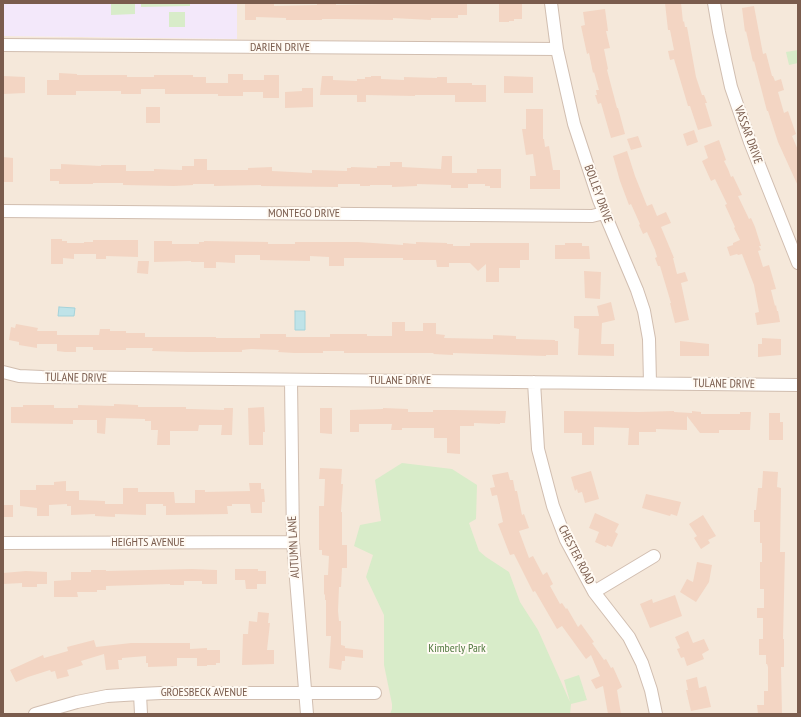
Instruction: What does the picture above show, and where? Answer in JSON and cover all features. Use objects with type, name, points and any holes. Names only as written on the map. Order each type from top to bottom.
[{"type":"street","name":"BOLLEY DRIVE","points":[[551,3],[557,50],[574,124],[604,213],[637,290],[644,311],[649,339],[650,383]]},
{"type":"street","name":"VASSAR DRIVE","points":[[714,3],[731,87],[750,142],[798,263]]},
{"type":"street","name":"DARIEN DRIVE","points":[[3,46],[557,50]]},
{"type":"street","name":"MONTEGO DRIVE","points":[[3,211],[584,216],[604,213]]},
{"type":"street","name":"TULANE DRIVE","points":[[3,372],[19,376],[42,378],[798,385]]},
{"type":"street","name":"AUTUMN LANE","points":[[292,380],[293,542],[307,714]]},
{"type":"street","name":"CHESTER ROAD","points":[[534,382],[538,449],[553,506],[566,540],[594,592],[629,637],[642,662],[651,690],[656,714]]},
{"type":"street","name":"HEIGHTS AVENUE","points":[[3,544],[293,542]]},
{"type":"street","points":[[594,592],[654,556]]},
{"type":"street","name":"GROESBECK AVENUE","points":[[35,714],[77,702],[108,696],[140,694],[375,693]]},
{"type":"street","points":[[140,694],[141,714]]},
{"type":"shaded area","points":[[3,3],[237,3],[237,39],[3,36]]},
{"type":"shaded area","points":[[237,3],[798,3],[798,714],[3,714],[3,36],[237,39]]},
{"type":"green space","points":[[111,3],[135,3],[135,14],[111,15]]},
{"type":"green space","points":[[141,3],[190,3],[190,6],[141,7]]},
{"type":"green space","points":[[169,12],[185,12],[185,27],[169,27]]},
{"type":"green space","points":[[798,50],[798,63],[789,65],[786,52]]},
{"type":"green space","name":"Kimberly Park","points":[[402,463],[452,469],[477,485],[476,519],[469,523],[479,551],[509,572],[520,602],[538,630],[570,702],[564,680],[579,675],[587,700],[571,704],[570,714],[390,714],[392,704],[384,665],[384,615],[366,577],[373,555],[354,546],[360,525],[381,521],[375,480]]},
{"type":"water","points":[[59,307],[75,308],[74,316],[58,316]]},
{"type":"water","points":[[295,311],[305,311],[305,330],[295,330]]},
{"type":"building","points":[[245,3],[274,3],[274,6],[317,5],[317,3],[331,3],[336,5],[384,3],[467,4],[467,15],[458,15],[458,18],[431,18],[431,20],[393,18],[393,20],[286,20],[286,18],[256,17],[256,20],[245,20]]},
{"type":"building","points":[[665,3],[681,3],[683,22],[684,21],[685,27],[687,27],[696,77],[702,95],[704,95],[707,103],[705,103],[712,126],[698,130],[690,106],[688,106],[674,59],[670,60],[668,51],[674,50],[670,30],[668,30]]},
{"type":"building","points":[[499,4],[522,4],[522,19],[514,19],[514,21],[509,22],[499,22]]},
{"type":"building","points":[[754,6],[763,54],[766,53],[772,76],[775,81],[781,79],[784,90],[778,92],[784,113],[788,111],[796,134],[792,136],[798,150],[798,186],[778,142],[767,111],[746,31],[745,32],[742,8]]},
{"type":"building","points":[[605,9],[608,31],[606,31],[610,48],[604,49],[607,70],[625,134],[611,138],[601,103],[598,104],[595,95],[597,95],[596,90],[599,90],[594,72],[593,73],[589,53],[587,54],[581,26],[585,25],[583,12]]},
{"type":"building","points":[[59,73],[77,75],[127,75],[127,77],[193,75],[193,77],[206,77],[206,83],[228,83],[228,74],[243,74],[243,80],[264,80],[264,75],[279,75],[279,98],[263,98],[263,92],[243,92],[243,96],[218,96],[218,94],[165,94],[165,89],[141,89],[141,94],[121,94],[121,91],[76,91],[76,95],[47,95],[47,80],[59,80]]},
{"type":"building","points":[[3,76],[25,77],[25,93],[3,94]]},
{"type":"building","points":[[322,76],[333,76],[333,80],[357,81],[357,79],[365,79],[365,77],[371,76],[381,76],[381,79],[404,80],[404,77],[447,77],[447,83],[472,83],[472,85],[486,85],[486,102],[455,102],[455,95],[366,95],[366,102],[357,102],[357,95],[320,95]]},
{"type":"building","points":[[504,76],[533,77],[533,93],[504,93]]},
{"type":"building","points":[[302,88],[313,88],[313,107],[285,108],[285,92],[302,91]]},
{"type":"building","points":[[146,107],[160,107],[160,123],[146,123]]},
{"type":"building","points":[[526,109],[543,109],[543,139],[545,147],[549,146],[553,170],[560,170],[560,189],[530,189],[530,176],[536,176],[533,154],[526,155],[522,129],[526,129]]},
{"type":"building","points":[[694,130],[698,142],[687,146],[683,134]]},
{"type":"building","points":[[638,136],[642,147],[631,150],[627,139]]},
{"type":"building","points":[[719,140],[726,160],[724,161],[731,177],[733,176],[742,195],[738,196],[749,219],[751,218],[755,227],[761,246],[759,246],[761,250],[758,251],[763,267],[769,265],[776,289],[771,290],[780,322],[757,325],[755,313],[759,312],[754,285],[742,254],[730,256],[727,247],[740,240],[725,205],[727,204],[715,179],[711,181],[702,161],[708,158],[704,146]]},
{"type":"building","points":[[627,151],[647,206],[652,204],[657,216],[666,212],[671,223],[661,227],[674,258],[677,274],[685,272],[688,281],[681,283],[689,320],[675,323],[671,303],[660,266],[658,266],[655,258],[657,257],[655,250],[647,232],[643,234],[631,204],[629,205],[620,181],[613,156]]},
{"type":"building","points":[[442,156],[452,156],[452,173],[477,173],[477,169],[501,169],[501,188],[490,188],[490,186],[485,186],[485,184],[468,184],[468,188],[451,188],[451,185],[417,184],[417,186],[392,187],[392,185],[360,186],[360,184],[338,184],[338,187],[261,185],[214,186],[214,184],[174,186],[123,185],[123,183],[59,184],[59,181],[50,181],[50,169],[61,169],[61,164],[101,166],[126,165],[126,171],[154,171],[154,169],[182,170],[182,166],[194,166],[194,159],[207,159],[207,170],[248,170],[248,168],[272,167],[272,171],[312,173],[312,170],[347,171],[347,168],[351,167],[377,168],[377,166],[390,166],[390,162],[402,162],[402,167],[441,169]]},
{"type":"building","points":[[3,157],[13,158],[13,182],[3,182]]},
{"type":"building","points":[[51,239],[62,239],[62,241],[67,241],[67,243],[93,242],[93,240],[138,240],[138,257],[106,256],[106,259],[96,259],[96,254],[74,254],[74,259],[63,258],[63,264],[51,264]]},
{"type":"building","points":[[154,241],[172,241],[172,244],[199,244],[199,242],[204,241],[268,242],[268,244],[295,244],[295,242],[358,242],[403,245],[403,243],[416,244],[416,242],[447,243],[453,244],[453,246],[470,246],[470,243],[529,243],[529,260],[520,260],[520,268],[499,268],[499,282],[486,282],[486,264],[478,271],[470,263],[449,263],[449,267],[437,267],[436,260],[403,260],[403,258],[344,258],[344,266],[329,266],[329,257],[310,256],[310,261],[260,260],[260,255],[235,255],[235,263],[216,262],[216,268],[204,268],[204,262],[154,262]]},
{"type":"building","points":[[565,243],[582,243],[582,246],[589,246],[590,259],[555,259],[555,245],[565,245]]},
{"type":"building","points":[[138,261],[149,261],[148,274],[137,273]]},
{"type":"building","points":[[584,271],[601,272],[600,299],[585,298]]},
{"type":"building","points":[[611,302],[615,320],[602,323],[601,344],[614,344],[614,356],[578,355],[579,329],[574,328],[574,316],[599,316],[597,306]]},
{"type":"building","points":[[392,322],[405,322],[405,331],[423,331],[423,323],[436,323],[436,334],[445,335],[444,338],[493,339],[493,335],[516,336],[516,339],[555,340],[558,341],[558,355],[344,353],[344,351],[294,353],[278,352],[279,350],[251,349],[242,350],[242,352],[188,352],[152,351],[153,348],[93,350],[93,347],[76,347],[76,352],[65,352],[57,351],[57,344],[37,344],[37,348],[19,345],[19,342],[9,340],[11,327],[15,328],[16,324],[38,328],[37,331],[57,331],[57,335],[99,335],[100,329],[110,329],[110,331],[126,331],[126,333],[145,333],[145,337],[260,338],[260,334],[286,334],[286,337],[330,337],[330,334],[392,336]]},
{"type":"building","points":[[762,338],[781,339],[781,355],[758,357],[758,344],[762,344]]},
{"type":"building","points":[[680,341],[709,344],[709,356],[680,356]]},
{"type":"building","points":[[114,404],[138,405],[138,407],[186,407],[186,409],[224,410],[224,408],[233,408],[232,435],[221,435],[222,425],[199,425],[198,431],[170,431],[170,445],[157,445],[158,430],[151,430],[151,421],[145,421],[145,419],[106,418],[105,434],[97,433],[97,420],[73,420],[73,424],[11,423],[11,407],[23,407],[23,405],[54,405],[54,408],[78,408],[78,405],[114,406]]},
{"type":"building","points":[[264,407],[265,432],[263,432],[263,445],[249,445],[248,408]]},
{"type":"building","points":[[320,408],[332,408],[332,434],[320,433]]},
{"type":"building","points":[[383,408],[408,409],[408,412],[433,412],[433,410],[506,411],[505,423],[474,423],[474,426],[460,426],[460,454],[447,453],[447,438],[434,438],[434,428],[402,428],[402,430],[391,430],[392,424],[359,424],[359,432],[350,432],[350,410]]},
{"type":"building","points":[[564,411],[674,411],[692,413],[692,411],[701,412],[701,414],[740,414],[740,412],[751,412],[750,430],[719,430],[719,433],[700,433],[687,416],[687,430],[656,429],[656,432],[639,432],[639,445],[628,445],[629,428],[594,427],[594,445],[582,445],[582,433],[564,433]]},
{"type":"building","points":[[769,413],[780,413],[780,422],[783,422],[783,440],[769,440]]},
{"type":"building","points":[[320,468],[342,469],[342,545],[347,545],[347,568],[342,568],[341,587],[339,587],[338,611],[339,621],[341,621],[341,645],[345,646],[345,648],[363,650],[363,658],[345,656],[345,661],[342,661],[341,670],[329,668],[331,636],[326,636],[324,575],[328,575],[329,556],[322,555],[322,550],[319,550],[319,506],[324,506],[325,479],[319,479]]},
{"type":"building","points":[[591,471],[599,499],[585,503],[582,492],[578,493],[577,489],[575,491],[571,477]]},
{"type":"building","points":[[763,471],[778,472],[777,487],[781,488],[780,552],[785,552],[783,639],[784,667],[781,667],[782,714],[758,714],[757,705],[764,705],[764,691],[768,691],[768,667],[766,664],[766,655],[759,655],[759,639],[763,639],[763,618],[757,618],[757,608],[764,608],[764,589],[760,589],[762,543],[760,543],[760,522],[754,522],[754,510],[756,510],[758,488],[762,488]]},
{"type":"building","points":[[508,472],[510,480],[513,480],[515,491],[517,491],[522,515],[524,514],[529,528],[519,531],[529,558],[533,556],[543,575],[547,572],[553,584],[550,586],[560,604],[562,603],[566,609],[567,608],[578,627],[581,624],[594,642],[592,643],[604,660],[606,659],[611,668],[613,667],[622,687],[617,690],[621,714],[608,714],[603,686],[596,689],[591,680],[600,676],[591,655],[586,659],[562,626],[557,629],[535,591],[533,592],[514,554],[510,555],[498,524],[503,522],[497,495],[492,496],[490,488],[495,487],[492,475]]},
{"type":"building","points":[[66,481],[66,491],[79,491],[79,500],[105,501],[105,504],[123,504],[123,488],[138,488],[138,492],[174,492],[175,503],[195,503],[195,490],[205,490],[205,492],[250,491],[249,483],[261,483],[261,489],[264,489],[265,502],[262,502],[262,513],[251,513],[250,504],[232,504],[232,506],[227,506],[228,514],[166,515],[166,506],[163,506],[163,504],[146,504],[146,515],[115,514],[115,517],[95,516],[95,514],[71,515],[71,506],[67,506],[67,504],[49,505],[49,516],[37,516],[37,508],[20,506],[20,490],[36,490],[36,485],[54,485],[54,482]]},
{"type":"building","points":[[646,494],[681,502],[677,516],[671,514],[670,516],[642,508]]},
{"type":"building","points":[[3,505],[13,505],[13,517],[3,517]]},
{"type":"building","points":[[595,513],[619,524],[615,532],[618,534],[612,547],[607,545],[606,547],[595,542],[599,532],[589,528]]},
{"type":"building","points":[[703,515],[716,536],[708,540],[710,543],[701,549],[694,538],[697,536],[689,524]]},
{"type":"building","points":[[697,562],[712,565],[709,582],[696,602],[680,592],[687,579],[693,582]]},
{"type":"building","points":[[235,569],[258,569],[258,571],[266,571],[266,584],[257,584],[257,589],[246,589],[245,580],[235,580]]},
{"type":"building","points":[[91,570],[217,570],[217,584],[202,584],[202,581],[184,581],[184,585],[106,586],[106,590],[97,590],[97,592],[77,592],[78,597],[54,597],[54,581],[71,580],[71,572],[91,572]]},
{"type":"building","points":[[26,571],[47,572],[47,584],[37,584],[37,587],[22,587],[22,583],[3,584],[3,573]]},
{"type":"building","points":[[675,595],[682,616],[650,628],[640,604],[652,599],[653,603]]},
{"type":"building","points":[[258,612],[269,613],[268,623],[270,623],[267,650],[274,650],[274,664],[242,665],[243,634],[248,634],[249,621],[257,622]]},
{"type":"building","points":[[688,631],[693,643],[704,639],[709,650],[702,654],[704,659],[687,666],[684,657],[681,658],[677,649],[680,648],[675,637]]},
{"type":"building","points":[[94,640],[96,647],[131,643],[190,643],[190,649],[207,648],[207,650],[220,650],[220,663],[216,663],[216,665],[197,666],[197,658],[177,658],[177,666],[148,667],[148,663],[146,663],[146,656],[122,658],[122,660],[118,660],[119,669],[106,670],[104,654],[81,661],[83,665],[67,670],[69,676],[57,679],[55,671],[51,672],[50,670],[16,682],[10,670],[43,655],[44,658],[68,651],[67,647]]},
{"type":"building","points":[[697,677],[699,688],[706,686],[711,707],[691,711],[686,690],[688,690],[686,680]]}]
